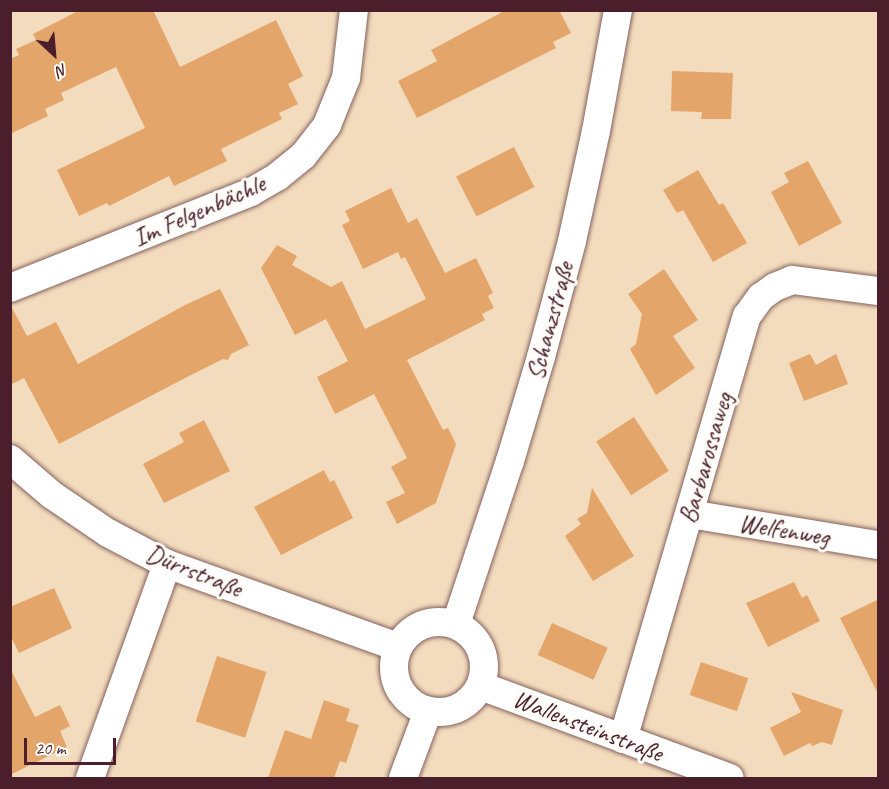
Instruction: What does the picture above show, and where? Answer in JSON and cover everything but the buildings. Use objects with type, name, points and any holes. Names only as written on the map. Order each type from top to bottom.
[{"type":"street","name":"Im Felgenbächle","points":[[10,288],[251,192],[277,177],[303,156],[327,125],[346,78],[354,10]]},
{"type":"street","name":"Schanzstraße","points":[[456,624],[510,461],[548,334],[593,142],[618,10]]},
{"type":"street","name":"Barbarossaweg","points":[[623,739],[747,316],[761,297],[775,287],[792,280],[879,291]]},
{"type":"street","name":"Dürrstraße","points":[[10,459],[52,495],[108,533],[166,564],[397,646]]},
{"type":"street","name":"Welfenweg","points":[[690,514],[879,545]]},
{"type":"street","points":[[90,778],[166,564]]},
{"type":"street","points":[[433,621],[456,624],[471,633],[482,649],[485,667],[481,686],[472,698],[459,708],[444,712],[428,711],[413,705],[401,693],[394,678],[393,662],[397,646],[412,629],[433,621]]},
{"type":"street","name":"Wallensteinstraße","points":[[481,686],[730,778]]},
{"type":"street","points":[[403,778],[428,711]]}]
